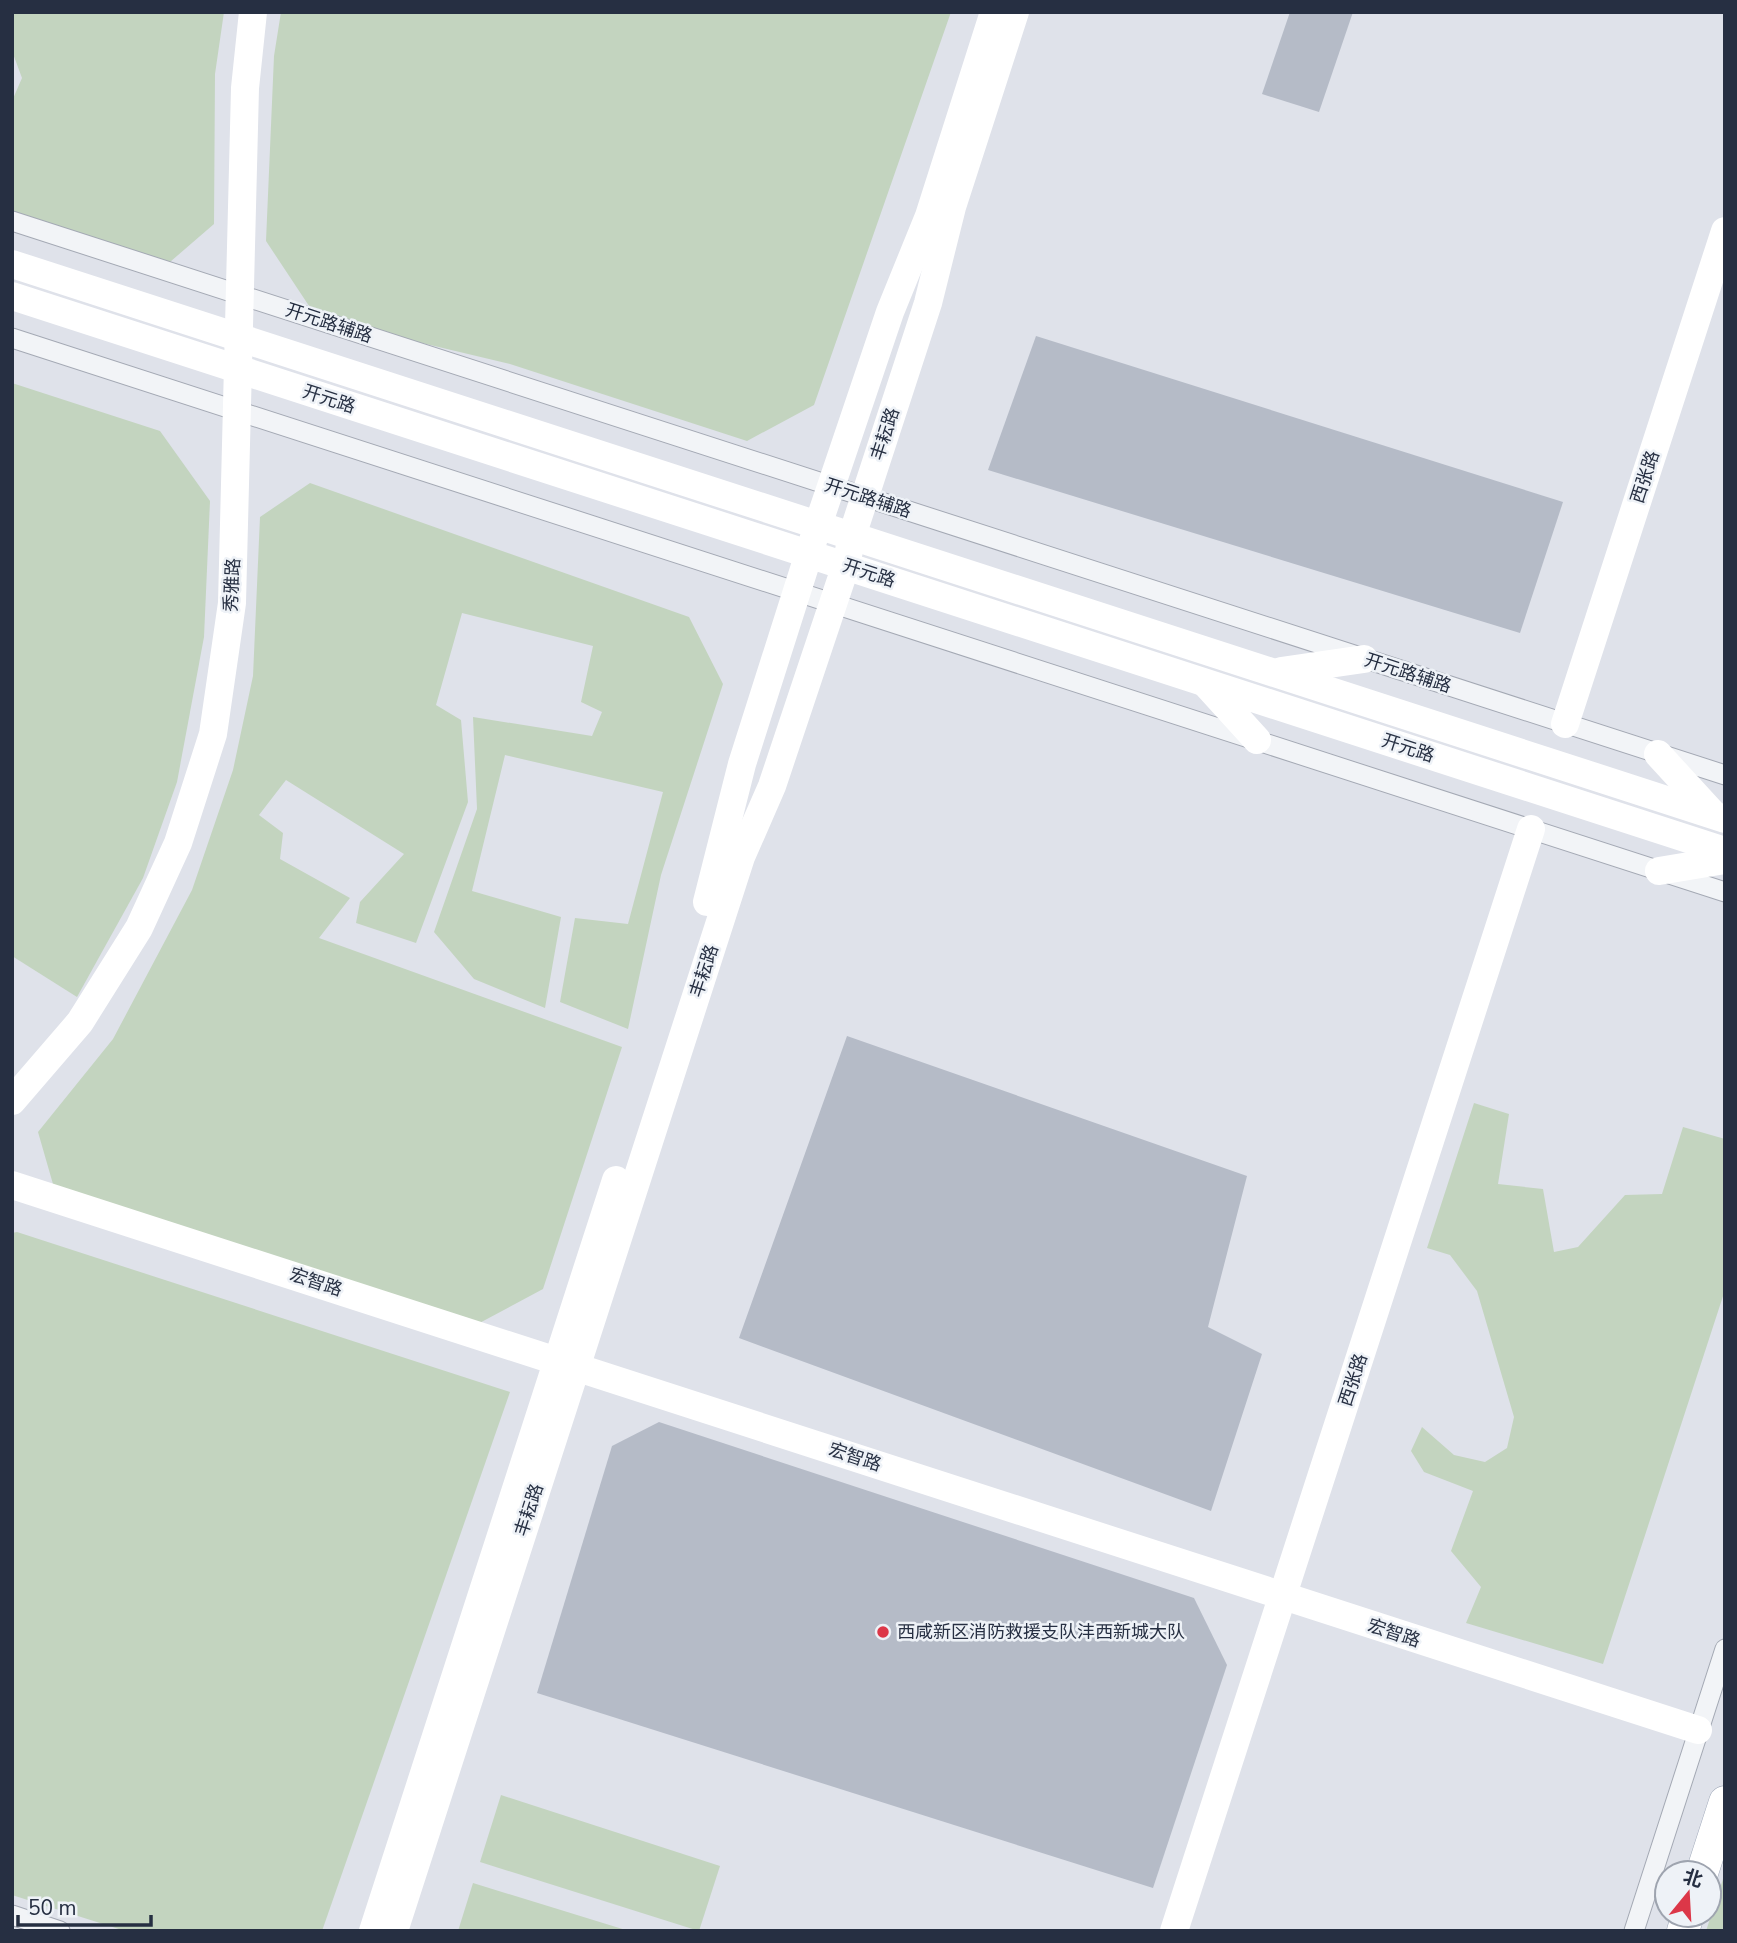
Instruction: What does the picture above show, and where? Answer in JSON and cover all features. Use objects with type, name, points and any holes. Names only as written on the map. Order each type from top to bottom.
[{"type":"main road","points":[[1707,1859],[1725,1802]]},
{"type":"street","name":"秀雅路","points":[[12,1101],[80,1022],[107,981],[159,889],[195,792],[212,734],[232,603],[245,88],[253,12]]},
{"type":"street","name":"丰耘路","points":[[394,1931],[713,882],[742,764],[811,555],[818,525],[890,312],[929,216],[994,12]]},
{"type":"street","name":"丰耘路","points":[[373,1931],[741,856],[772,786],[834,603],[852,536],[928,303],[952,207],[1015,12]]},
{"type":"street","name":"开元路辅路","points":[[12,221],[1725,775]]},
{"type":"street","name":"西张路","points":[[1565,724],[1725,230]]},
{"type":"street","name":"开元路","points":[[12,264],[1720,817]]},
{"type":"street","name":"开元路","points":[[12,296],[1725,851]]},
{"type":"street","points":[[12,338],[1725,892]]},
{"type":"street","points":[[1273,673],[1364,659]]},
{"type":"street","points":[[1204,682],[1257,740]]},
{"type":"street","points":[[1658,754],[1720,817]]},
{"type":"street","name":"西张路","points":[[1174,1931],[1531,829]]},
{"type":"street","points":[[1659,871],[1725,860]]},
{"type":"street","name":"宏智路","points":[[12,1185],[1698,1730]]},
{"type":"street","points":[[1633,1931],[1725,1648]]},
{"type":"street","points":[[12,1916],[60,1931]]},
{"type":"green space","points":[[12,12],[224,12],[215,74],[214,224],[163,268],[12,214],[12,101],[22,78],[12,51]]},
{"type":"green space","points":[[281,12],[951,12],[814,405],[747,441],[510,364],[317,318],[266,241],[274,56]]},
{"type":"green space","points":[[12,383],[160,431],[210,501],[204,637],[177,782],[143,878],[77,997],[12,956]]},
{"type":"green space","points":[[310,483],[689,617],[723,684],[661,875],[628,1029],[560,1002],[575,918],[628,924],[663,792],[505,755],[472,891],[561,917],[545,1008],[474,979],[434,932],[477,809],[473,717],[592,736],[602,712],[581,702],[593,646],[462,613],[436,705],[461,720],[468,802],[416,943],[356,923],[360,902],[404,854],[286,780],[259,815],[283,833],[280,859],[350,898],[319,938],[622,1047],[543,1289],[472,1327],[55,1191],[38,1132],[113,1039],[192,890],[233,770],[253,676],[260,517]]},
{"type":"green space","points":[[1474,1103],[1509,1114],[1498,1184],[1543,1189],[1554,1252],[1578,1247],[1625,1195],[1662,1194],[1683,1127],[1725,1139],[1725,1290],[1603,1664],[1466,1623],[1481,1587],[1451,1551],[1473,1491],[1424,1472],[1411,1451],[1422,1427],[1454,1455],[1485,1462],[1507,1448],[1514,1417],[1477,1291],[1450,1255],[1427,1248]]},
{"type":"green space","points":[[17,1232],[510,1392],[322,1931],[125,1931],[12,1895],[12,1233]]},
{"type":"green space","points":[[501,1795],[720,1866],[699,1931],[480,1862]]},
{"type":"green space","points":[[1725,1873],[1725,1931],[1706,1931],[1723,1929]]},
{"type":"green space","points":[[473,1883],[629,1931],[458,1931]]},
{"type":"building","points":[[1290,12],[1353,12],[1319,112],[1262,94]]},
{"type":"building","points":[[1036,336],[1563,502],[1520,633],[988,470]]},
{"type":"building","points":[[847,1036],[1247,1176],[1208,1327],[1262,1354],[1211,1511],[739,1338]]},
{"type":"building","name":"西咸新区消防救援支队沣西新城大队","points":[[659,1422],[1194,1598],[1227,1665],[1153,1888],[537,1693],[612,1446]]},
{"type":"place","name":"西咸新区消防救援支队沣西新城大队","points":[[883,1632]]}]
